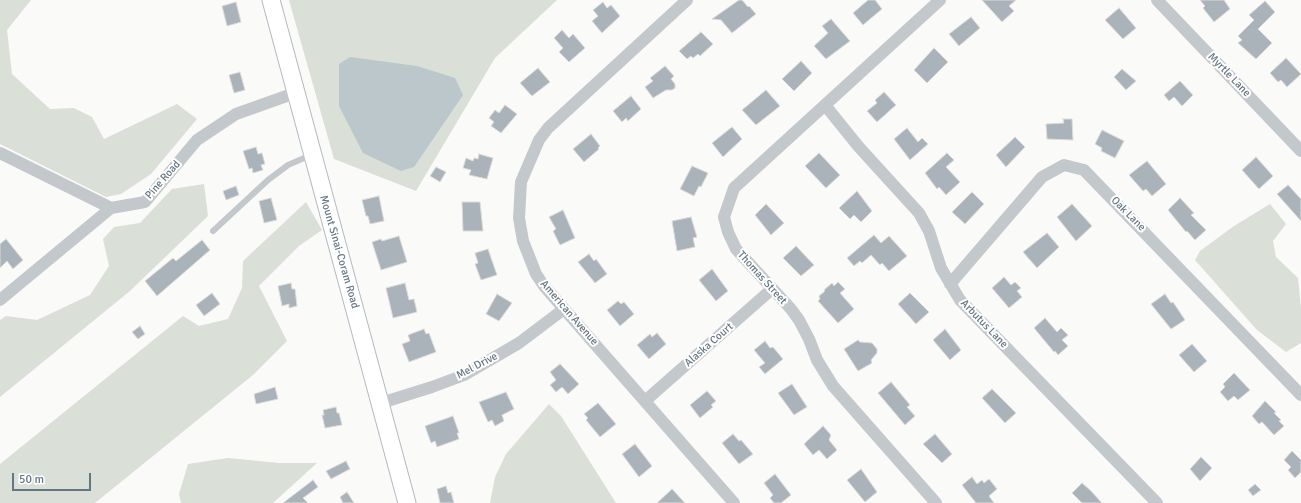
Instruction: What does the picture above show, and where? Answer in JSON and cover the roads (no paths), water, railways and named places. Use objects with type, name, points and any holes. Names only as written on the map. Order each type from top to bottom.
[{"type":"main road","name":"Mount Sinai-Coram Road","points":[[270,0],[407,503]]},
{"type":"street","name":"American Avenue","points":[[687,0],[548,128],[539,140],[521,182],[518,200],[519,218],[523,241],[536,274],[564,309],[734,503]]},
{"type":"street","name":"Thomas Street","points":[[936,503],[833,386],[817,360],[809,339],[799,320],[736,249],[728,232],[724,217],[734,188],[940,0]]},
{"type":"street","name":"Myrtle Lane","points":[[1157,0],[1301,151]]},
{"type":"street","name":"Pine Road","points":[[111,208],[145,202],[197,140],[236,114],[295,93]]},
{"type":"street","name":"Arbutus Lane","points":[[825,105],[858,146],[919,212],[929,231],[941,268],[960,300],[1157,503]]},
{"type":"street","points":[[0,153],[111,208],[0,300]]},
{"type":"street","name":"Oak Lane","points":[[950,284],[1042,177],[1064,165],[1084,170],[1301,395]]},
{"type":"street","name":"Alaska Court","points":[[645,401],[772,289]]},
{"type":"street","name":"Mel Drive","points":[[381,403],[464,375],[519,343],[564,309]]},
{"type":"lane","points":[[213,231],[268,180],[288,166],[311,155]]}]
